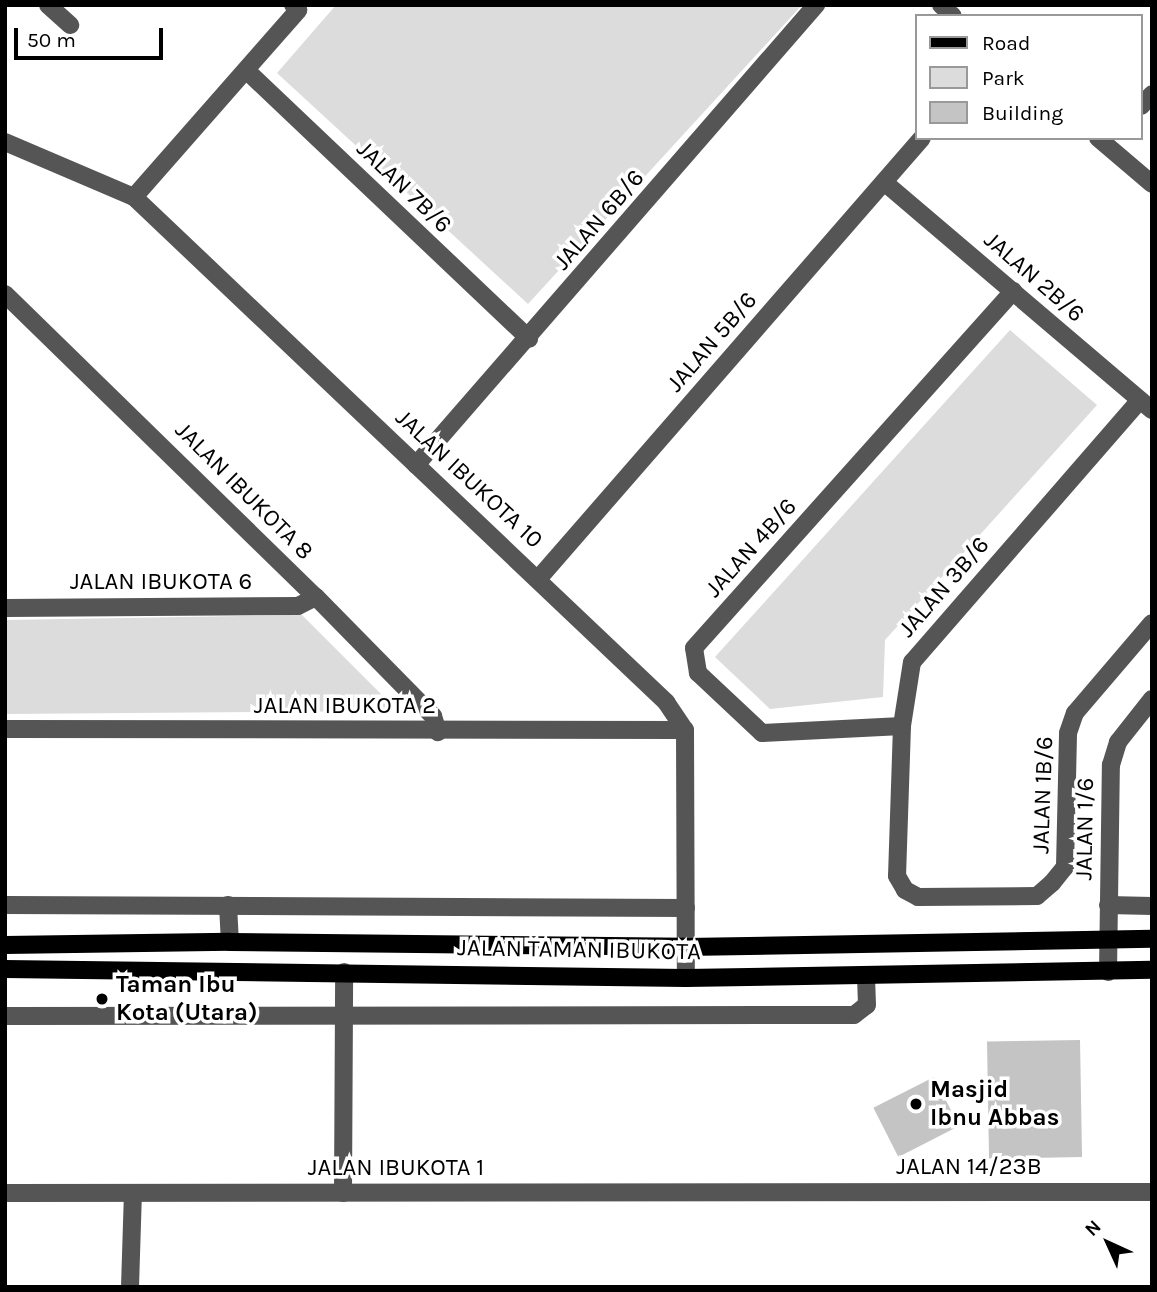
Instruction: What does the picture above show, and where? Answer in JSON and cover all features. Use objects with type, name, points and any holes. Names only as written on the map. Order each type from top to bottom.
[{"type":"main road","name":"JALAN TAMAN IBUKOTA","points":[[5,945],[230,942],[686,947],[1152,939]]},
{"type":"main road","name":"JALAN TAMAN IBUKOTA","points":[[5,969],[344,971],[686,978],[1152,970]]},
{"type":"street","points":[[48,5],[70,25]]},
{"type":"street","points":[[134,197],[298,10],[293,5]]},
{"type":"street","name":"JALAN 6B/6","points":[[416,465],[529,339],[816,5]]},
{"type":"street","name":"JALAN 7B/6","points":[[247,71],[529,339]]},
{"type":"street","name":"JALAN 5B/6","points":[[539,578],[920,140]]},
{"type":"street","points":[[1106,141],[1152,184]]},
{"type":"street","name":"JALAN IBUKOTA 10","points":[[5,142],[134,197],[539,578],[666,702],[685,730]]},
{"type":"street","name":"JALAN 2B/6","points":[[884,182],[1146,405]]},
{"type":"street","name":"JALAN 4B/6","points":[[902,726],[762,733],[698,673],[694,648],[1013,291]]},
{"type":"street","name":"JALAN IBUKOTA 8","points":[[5,294],[316,597],[433,716],[438,732]]},
{"type":"street","name":"JALAN 3B/6","points":[[990,898],[919,897],[905,890],[897,876],[902,726],[912,663],[919,650],[1146,405]]},
{"type":"street","name":"JALAN IBUKOTA 6","points":[[5,608],[298,606],[316,597]]},
{"type":"street","name":"JALAN 1B/6","points":[[990,898],[1037,896],[1065,867],[1068,733],[1075,713],[1152,624]]},
{"type":"street","name":"JALAN 1/6","points":[[1108,972],[1111,765],[1118,742],[1152,699]]},
{"type":"street","name":"JALAN IBUKOTA 2","points":[[5,729],[438,732],[685,730]]},
{"type":"street","points":[[685,730],[686,978]]},
{"type":"street","points":[[5,905],[686,908]]},
{"type":"street","points":[[228,905],[230,942]]},
{"type":"street","points":[[1108,905],[1152,906]]},
{"type":"street","points":[[343,1193],[344,971]]},
{"type":"street","points":[[5,1016],[854,1015],[867,1005],[866,975]]},
{"type":"street","name":"JALAN IBUKOTA 1","points":[[5,1193],[786,1192]]},
{"type":"street","name":"JALAN 14/23B","points":[[786,1192],[1152,1192]]},
{"type":"street","points":[[130,1287],[133,1193]]},
{"type":"green space","points":[[336,5],[802,5],[528,304],[277,73]]},
{"type":"green space","points":[[1010,330],[1097,405],[885,640],[883,697],[770,709],[715,657]]},
{"type":"green space","points":[[302,615],[398,711],[5,714],[5,620]]},
{"type":"building","points":[[1080,1040],[1082,1157],[989,1159],[987,1042]]},
{"type":"building","points":[[934,1077],[959,1126],[898,1157],[873,1108]]},
{"type":"place","name":"Taman Ibu Kota (Utara)","points":[[102,999]]},
{"type":"place","name":"Masjid Ibnu Abbas","points":[[916,1104]]}]
